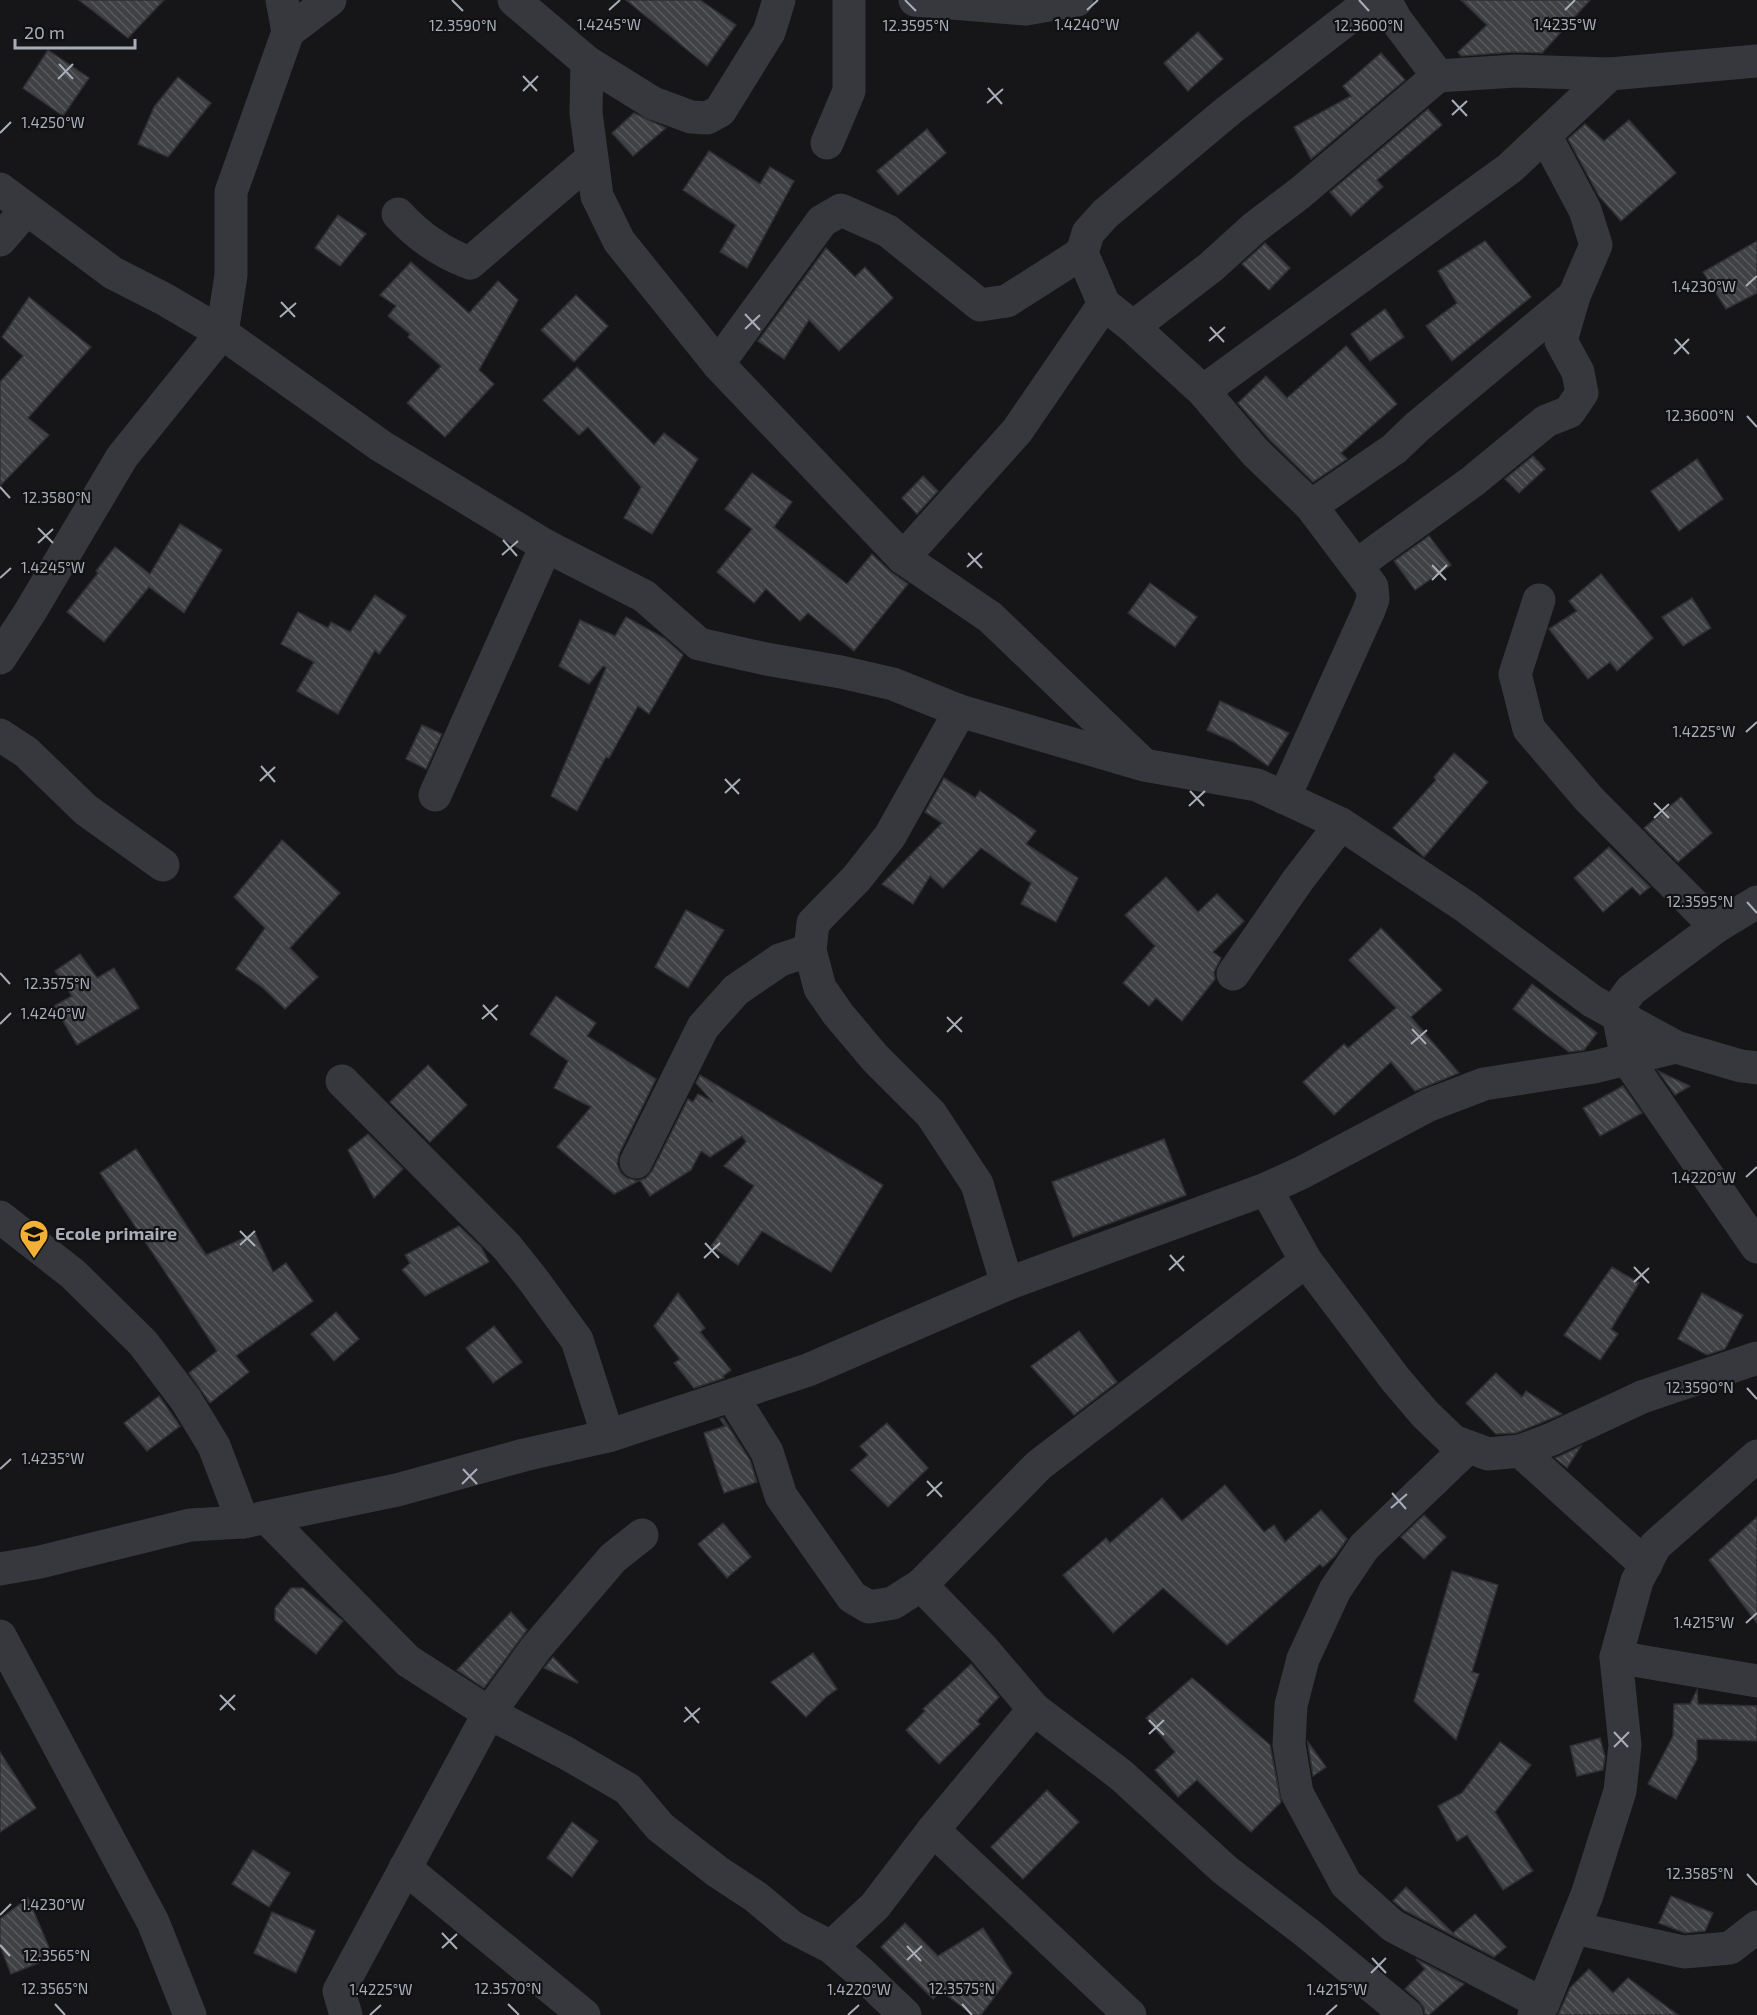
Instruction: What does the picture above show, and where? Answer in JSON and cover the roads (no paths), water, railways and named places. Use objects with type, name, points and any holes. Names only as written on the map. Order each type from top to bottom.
[{"type":"street","points":[[0,658],[122,457],[222,333],[231,275],[231,192],[288,32],[282,0]]},
{"type":"street","points":[[288,32],[330,0]]},
{"type":"street","points":[[517,1],[588,62],[653,103],[691,117],[707,118],[720,111],[769,32],[779,0]]},
{"type":"street","points":[[827,143],[849,91],[849,0]]},
{"type":"street","points":[[915,0],[1026,9],[1077,0]]},
{"type":"street","points":[[1284,798],[1373,599],[1372,587],[1311,506],[1255,452],[1203,392],[1133,327],[1104,304],[1083,253],[1088,233],[1105,214],[1228,111],[1372,0]]},
{"type":"street","points":[[1385,0],[1396,20],[1438,76]]},
{"type":"street","points":[[1133,327],[1211,267],[1254,228],[1438,76],[1515,71],[1610,74],[1757,61]]},
{"type":"street","points":[[588,62],[586,112],[597,196],[619,241],[718,364],[903,558],[990,617],[1144,765]]},
{"type":"street","points":[[1203,392],[1510,168],[1610,74]]},
{"type":"street","points":[[1357,565],[1473,481],[1546,421],[1569,412],[1582,393],[1578,372],[1561,341],[1574,296],[1596,245],[1585,210],[1545,135]]},
{"type":"street","points":[[398,214],[410,226],[453,257],[470,263],[591,159]]},
{"type":"street","points":[[0,189],[113,273],[164,299],[222,333],[381,446],[546,546],[644,596],[699,644],[893,684],[960,711],[1144,765],[1257,785],[1341,824],[1466,906],[1592,1001],[1676,1047],[1741,1066],[1757,1068]]},
{"type":"street","points":[[0,240],[26,210]]},
{"type":"street","points":[[718,364],[822,222],[841,210],[888,231],[980,305],[1007,301],[1083,253]]},
{"type":"street","points":[[1311,506],[1394,449],[1417,427],[1574,296]]},
{"type":"street","points":[[903,558],[1017,431],[1104,304]]},
{"type":"street","points":[[435,795],[546,546]]},
{"type":"street","points":[[1539,600],[1515,674],[1529,729],[1589,799],[1716,927]]},
{"type":"street","points":[[960,711],[890,836],[856,879],[813,923],[810,950],[820,988],[838,1014],[875,1058],[931,1114],[977,1184],[1006,1284]]},
{"type":"street","points":[[0,735],[26,752],[86,810],[163,865]]},
{"type":"street","points":[[1233,974],[1298,880],[1341,824]]},
{"type":"street","points":[[1757,902],[1716,927],[1631,990],[1618,1014],[1627,1059],[1757,1247]]},
{"type":"street","points":[[636,1162],[703,1027],[736,990],[780,960],[810,950]]},
{"type":"street","points":[[0,1569],[40,1562],[190,1525],[255,1520],[397,1490],[524,1455],[608,1436],[808,1370],[1006,1284],[1266,1190],[1429,1105],[1484,1084],[1594,1067],[1676,1047]]},
{"type":"street","points":[[342,1081],[507,1248],[534,1281],[577,1340],[608,1436]]},
{"type":"street","points":[[1266,1190],[1306,1261],[1396,1380],[1425,1414],[1453,1441],[1488,1454],[1520,1451],[1552,1439],[1642,1397],[1757,1358]]},
{"type":"street","points":[[0,1216],[73,1274],[143,1343],[186,1400],[255,1520],[408,1661],[489,1713],[566,1753],[628,1789],[660,1827],[792,1927],[831,1947],[905,2015]]},
{"type":"street","points":[[732,1396],[767,1452],[782,1496],[852,1597],[869,1607],[893,1603],[921,1585],[1039,1465],[1306,1261]]},
{"type":"street","points":[[1468,1447],[1364,1547],[1335,1590],[1303,1659],[1291,1705],[1289,1745],[1297,1793],[1346,1884],[1393,1926],[1538,2010],[1574,1928],[1620,1791],[1625,1745],[1616,1657],[1637,1581],[1655,1546],[1757,1456]]},
{"type":"street","points":[[1520,1451],[1646,1565]]},
{"type":"street","points":[[346,2015],[339,1991],[489,1713],[536,1648],[613,1558],[642,1535]]},
{"type":"street","points":[[921,1585],[983,1649],[1034,1709],[1121,1775],[1225,1870],[1306,1932],[1407,2015]]},
{"type":"street","points":[[0,1636],[153,1922],[190,2015]]},
{"type":"street","points":[[1616,1657],[1757,1681]]},
{"type":"street","points":[[831,1947],[875,1906],[933,1830],[1034,1709]]},
{"type":"street","points":[[933,1830],[1130,2015]]},
{"type":"street","points":[[405,1868],[584,2015]]},
{"type":"street","points":[[1574,1928],[1684,1952],[1730,1948],[1757,1927]]},
{"type":"place","name":"Ecole primaire","points":[[34,1260]]}]
